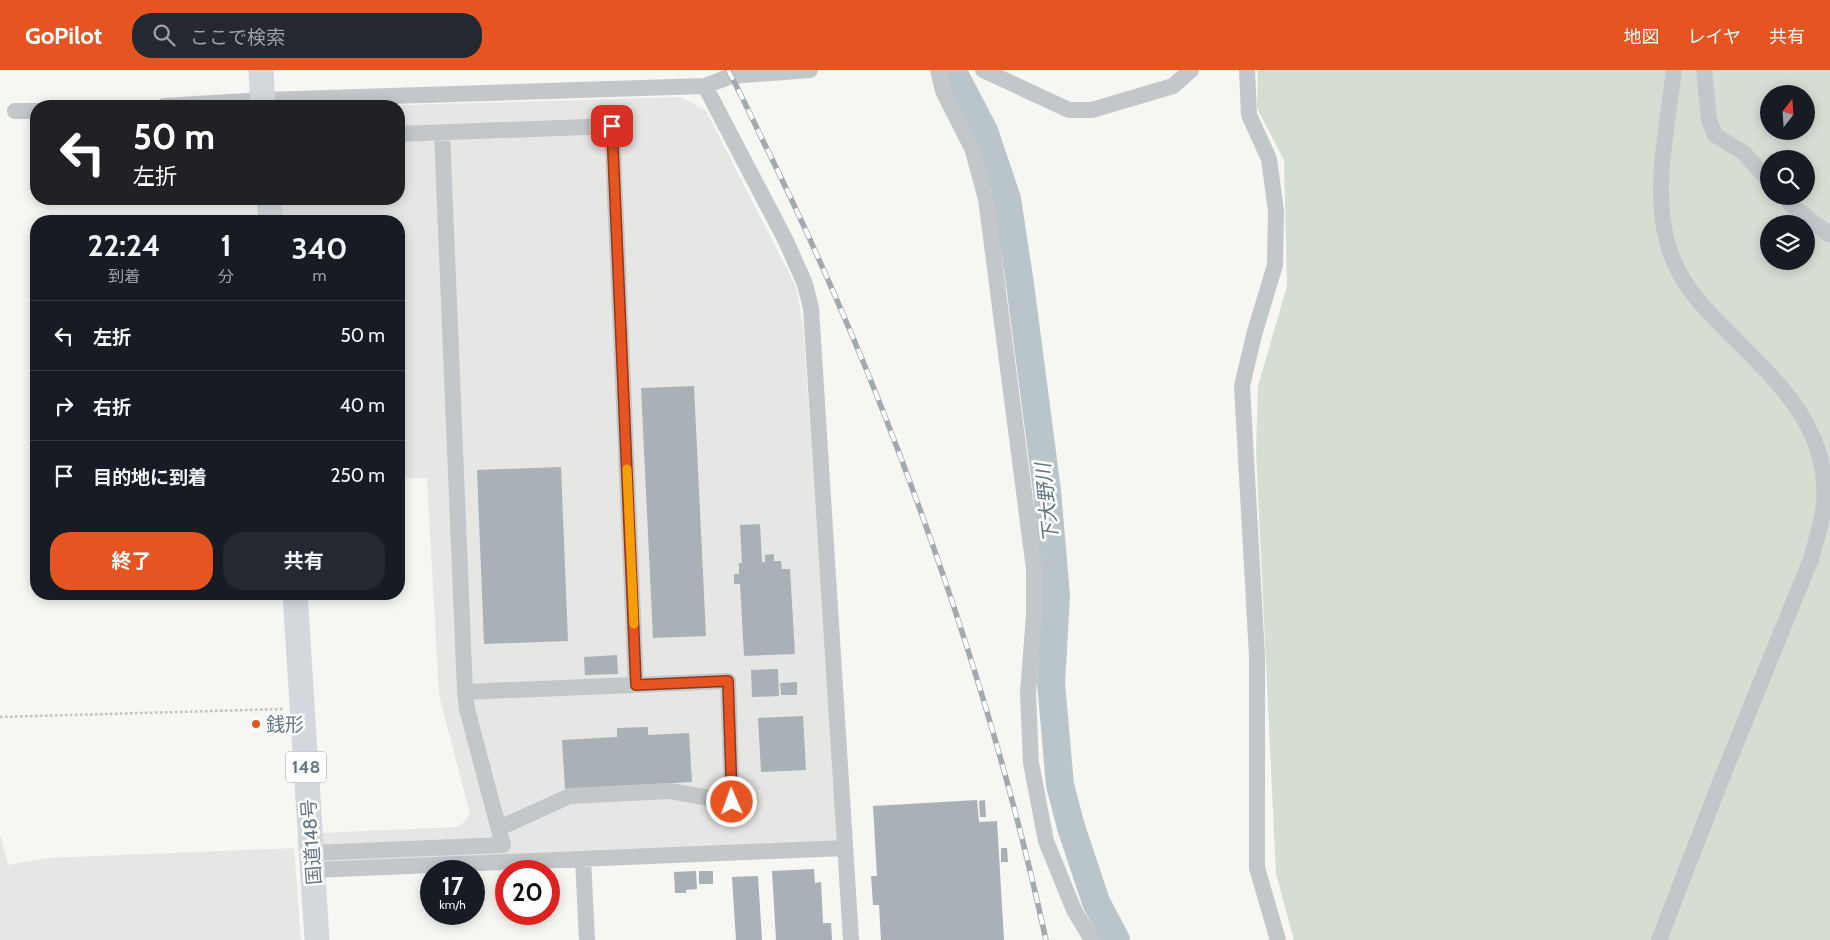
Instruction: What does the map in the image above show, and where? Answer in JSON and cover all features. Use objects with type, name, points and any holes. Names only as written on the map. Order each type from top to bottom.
[{"type":"highway","points":[[261,70],[263,100]]},
{"type":"highway","name":"国道148号","points":[[295,600],[317,940]]},
{"type":"street","points":[[341,100],[705,86],[731,76],[810,70]]},
{"type":"street","points":[[938,70],[943,91],[972,148],[986,199],[1034,570],[1034,615],[1028,693],[1032,763],[1046,841],[1074,910],[1092,940]]},
{"type":"street","points":[[983,70],[1069,110],[1092,110],[1173,86],[1191,70]]},
{"type":"street","points":[[1246,70],[1250,115],[1269,159],[1276,211],[1275,265],[1254,334],[1242,386],[1257,656],[1257,868],[1278,940]]},
{"type":"street","points":[[1659,940],[1721,780],[1811,560],[1820,529],[1825,483],[1815,440],[1805,418],[1777,381],[1708,311],[1690,290],[1675,264],[1666,240],[1661,210],[1664,149],[1674,70]]},
{"type":"street","points":[[1704,70],[1709,119],[1715,135],[1744,152],[1760,171]]},
{"type":"street","points":[[705,86],[786,241],[805,284],[811,308],[851,940]]},
{"type":"street","points":[[15,111],[30,111]]},
{"type":"street","points":[[405,134],[612,126],[636,685]]},
{"type":"street","points":[[312,862],[503,845],[467,709],[465,692],[442,132]]},
{"type":"street","points":[[1792,205],[1830,235]]},
{"type":"street","points":[[465,692],[728,681],[732,802],[670,791],[570,796],[499,828]]},
{"type":"street","points":[[312,862],[583,859],[845,848]]},
{"type":"street","points":[[583,859],[587,940]]},
{"type":"path","points":[[0,717],[302,709]]},
{"type":"shaded area","points":[[1258,70],[1830,70],[1830,940],[1294,940],[1276,874],[1256,451],[1258,386],[1287,286],[1284,160],[1257,108]]},
{"type":"shaded area","points":[[681,97],[706,111],[796,287],[803,325],[838,841],[324,866],[321,833],[456,827],[463,823],[470,814],[439,695],[427,478],[405,479],[405,215],[278,215],[278,205],[405,205],[405,105]]},
{"type":"shaded area","points":[[0,834],[8,865],[49,858],[294,848],[301,940],[0,940]]},
{"type":"building","points":[[694,386],[706,636],[653,638],[641,388]]},
{"type":"building","points":[[561,467],[568,641],[484,644],[477,470]]},
{"type":"building","points":[[760,524],[762,562],[765,562],[765,555],[774,554],[774,561],[781,561],[782,569],[790,569],[795,654],[744,656],[740,584],[734,584],[734,574],[739,574],[739,563],[742,563],[740,525]]},
{"type":"building","points":[[617,655],[618,674],[585,675],[584,657]]},
{"type":"building","points":[[778,669],[779,696],[752,697],[751,670]]},
{"type":"building","points":[[797,682],[797,695],[781,695],[780,683]]},
{"type":"building","points":[[803,716],[806,770],[761,772],[758,718]]},
{"type":"building","points":[[648,727],[648,735],[689,733],[692,782],[565,789],[562,740],[617,737],[617,728]]},
{"type":"building","points":[[977,800],[979,822],[997,821],[1004,940],[881,940],[879,905],[873,905],[871,876],[877,876],[873,806]]},
{"type":"building","points":[[985,800],[986,817],[980,817],[979,801]]},
{"type":"building","points":[[1001,848],[1007,848],[1008,862],[1001,862]]},
{"type":"building","points":[[814,869],[815,883],[821,882],[823,923],[831,923],[832,940],[776,940],[772,871]]},
{"type":"building","points":[[696,871],[697,889],[686,890],[686,893],[675,893],[674,872]]},
{"type":"building","points":[[699,871],[713,871],[713,884],[699,884]]},
{"type":"building","points":[[758,876],[762,940],[736,940],[732,877]]},
{"type":"waterway","name":"下大野川","points":[[952,70],[984,131],[1007,199],[1047,491],[1056,596],[1051,683],[1060,785],[1071,827],[1096,902],[1116,940]]},
{"type":"railway","points":[[728,70],[792,201],[830,285],[867,371],[920,510],[969,652],[990,723],[1011,795],[1046,940]]},
{"type":"slow traffic","points":[[627,469],[634,624]]},
{"type":"place","name":"銭形","points":[[256,724]]},
{"type":"route","points":[[612,126],[636,685],[728,681],[732,802]]}]
